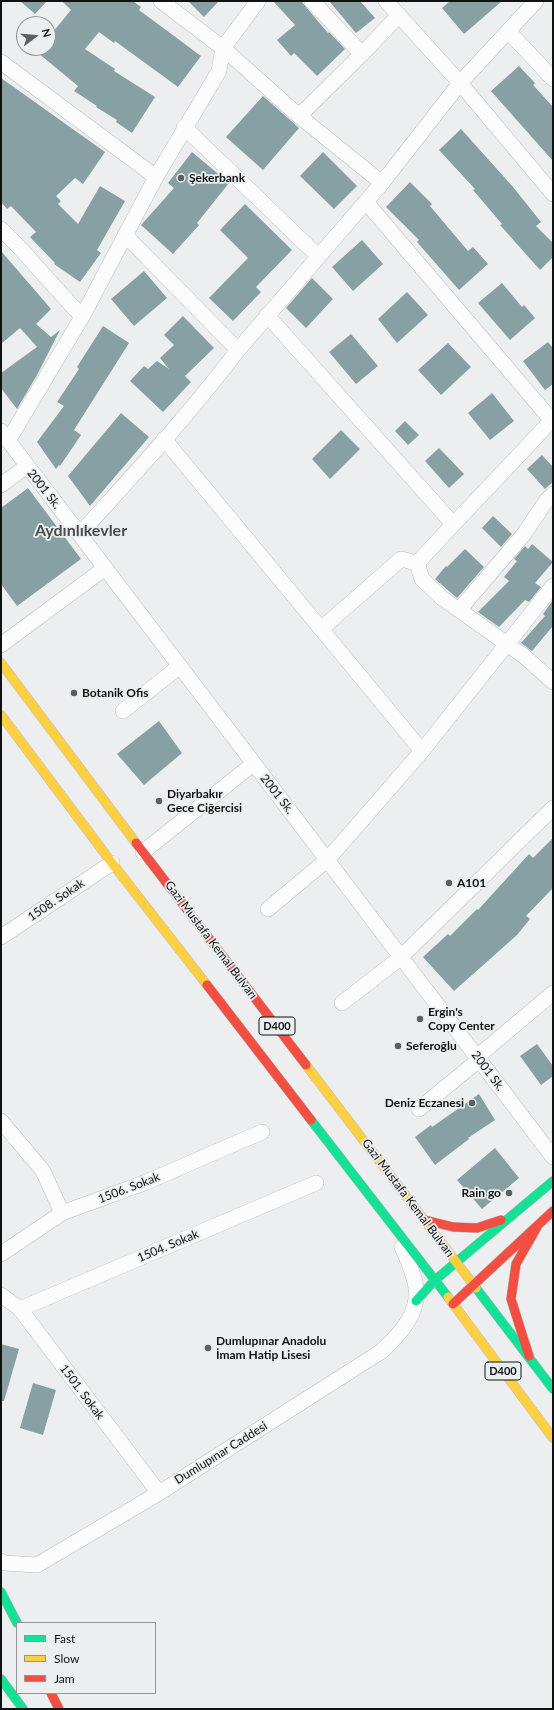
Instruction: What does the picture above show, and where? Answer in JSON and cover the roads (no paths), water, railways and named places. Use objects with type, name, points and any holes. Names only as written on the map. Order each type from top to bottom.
[{"type":"main road","name":"Gazi Mustafa Kemal Bulvarı","points":[[1,663],[143,852],[457,1261],[553,1389]]},
{"type":"main road","name":"D400","points":[[1,715],[112,862],[435,1280],[553,1438]]},
{"type":"main road","name":"Dumlupınar Caddesi","points":[[416,1301],[435,1280],[553,1181]]},
{"type":"main road","points":[[453,1304],[553,1211]]},
{"type":"main road","points":[[425,1220],[453,1227],[477,1228],[509,1217]]},
{"type":"main road","points":[[530,1359],[511,1299],[516,1264],[537,1227]]},
{"type":"main road","points":[[1,1592],[17,1622]]},
{"type":"main road","points":[[5,1616],[9,1606]]},
{"type":"main road","points":[[1,1679],[23,1709]]},
{"type":"main road","points":[[52,1694],[59,1709]]},
{"type":"street","points":[[161,1],[223,48],[299,116],[382,183]]},
{"type":"street","points":[[5,436],[82,317],[156,177],[184,127],[219,70],[223,48],[258,1]]},
{"type":"street","points":[[312,1],[362,54]]},
{"type":"street","points":[[386,1],[460,83],[553,194]]},
{"type":"street","points":[[80,534],[164,439],[218,376],[267,315],[366,202],[460,83],[509,32],[536,1]]},
{"type":"street","points":[[299,116],[399,15]]},
{"type":"street","points":[[509,32],[553,79]]},
{"type":"street","points":[[1,62],[156,177]]},
{"type":"street","points":[[184,127],[318,256]]},
{"type":"street","points":[[366,202],[553,421],[417,563]]},
{"type":"street","points":[[1,229],[82,317]]},
{"type":"street","points":[[125,235],[238,350]]},
{"type":"street","points":[[267,315],[453,524]]},
{"type":"street","name":"2001 Sk.","points":[[5,436],[253,764],[328,859],[400,958],[479,1058],[553,1157]]},
{"type":"street","points":[[164,439],[422,751]]},
{"type":"street","points":[[1,485],[27,466]]},
{"type":"street","points":[[459,610],[524,534],[547,500],[553,494]]},
{"type":"street","points":[[321,629],[401,559],[417,563]]},
{"type":"street","points":[[417,563],[422,579],[442,598],[524,656],[553,682]]},
{"type":"street","points":[[1,645],[105,568]]},
{"type":"street","points":[[268,909],[328,859],[422,751],[506,643],[553,586]]},
{"type":"street","points":[[123,711],[180,666]]},
{"type":"street","points":[[143,852],[253,764]]},
{"type":"street","points":[[342,1003],[400,958],[553,808]]},
{"type":"street","name":"1508. Sokak","points":[[1,938],[112,862]]},
{"type":"street","points":[[419,1109],[553,993]]},
{"type":"street","points":[[1,1121],[43,1171],[62,1213]]},
{"type":"street","name":"1506. Sokak","points":[[1,1254],[62,1213],[144,1183],[262,1132]]},
{"type":"street","name":"1504. Sokak","points":[[20,1309],[316,1183]]},
{"type":"street","name":"Dumlupınar Caddesi","points":[[1,1561],[4,1563],[37,1565],[159,1493],[382,1351],[401,1333],[413,1312],[416,1301],[416,1283],[394,1227]]},
{"type":"street","name":"1501. Sokak","points":[[1,1295],[20,1309],[159,1493]]},
{"type":"place","name":"Şekerbank","points":[[181,178]]},
{"type":"place","name":"Botanik Ofis","points":[[74,693]]},
{"type":"place","name":"Diyarbakır Gece Ciğercisi","points":[[159,801]]},
{"type":"place","name":"A101","points":[[449,883]]},
{"type":"place","name":"Ergin's Copy Center","points":[[420,1019]]},
{"type":"place","name":"Seferoğlu","points":[[398,1046]]},
{"type":"place","name":"Deniz Eczanesi","points":[[472,1103]]},
{"type":"place","name":"Rain go","points":[[509,1193]]},
{"type":"place","name":"Dumlupınar Anadolu İmam Hatip Lisesi","points":[[208,1348]]},
{"type":"district","name":"Aydınlıkevler","points":[[81,531]]}]
